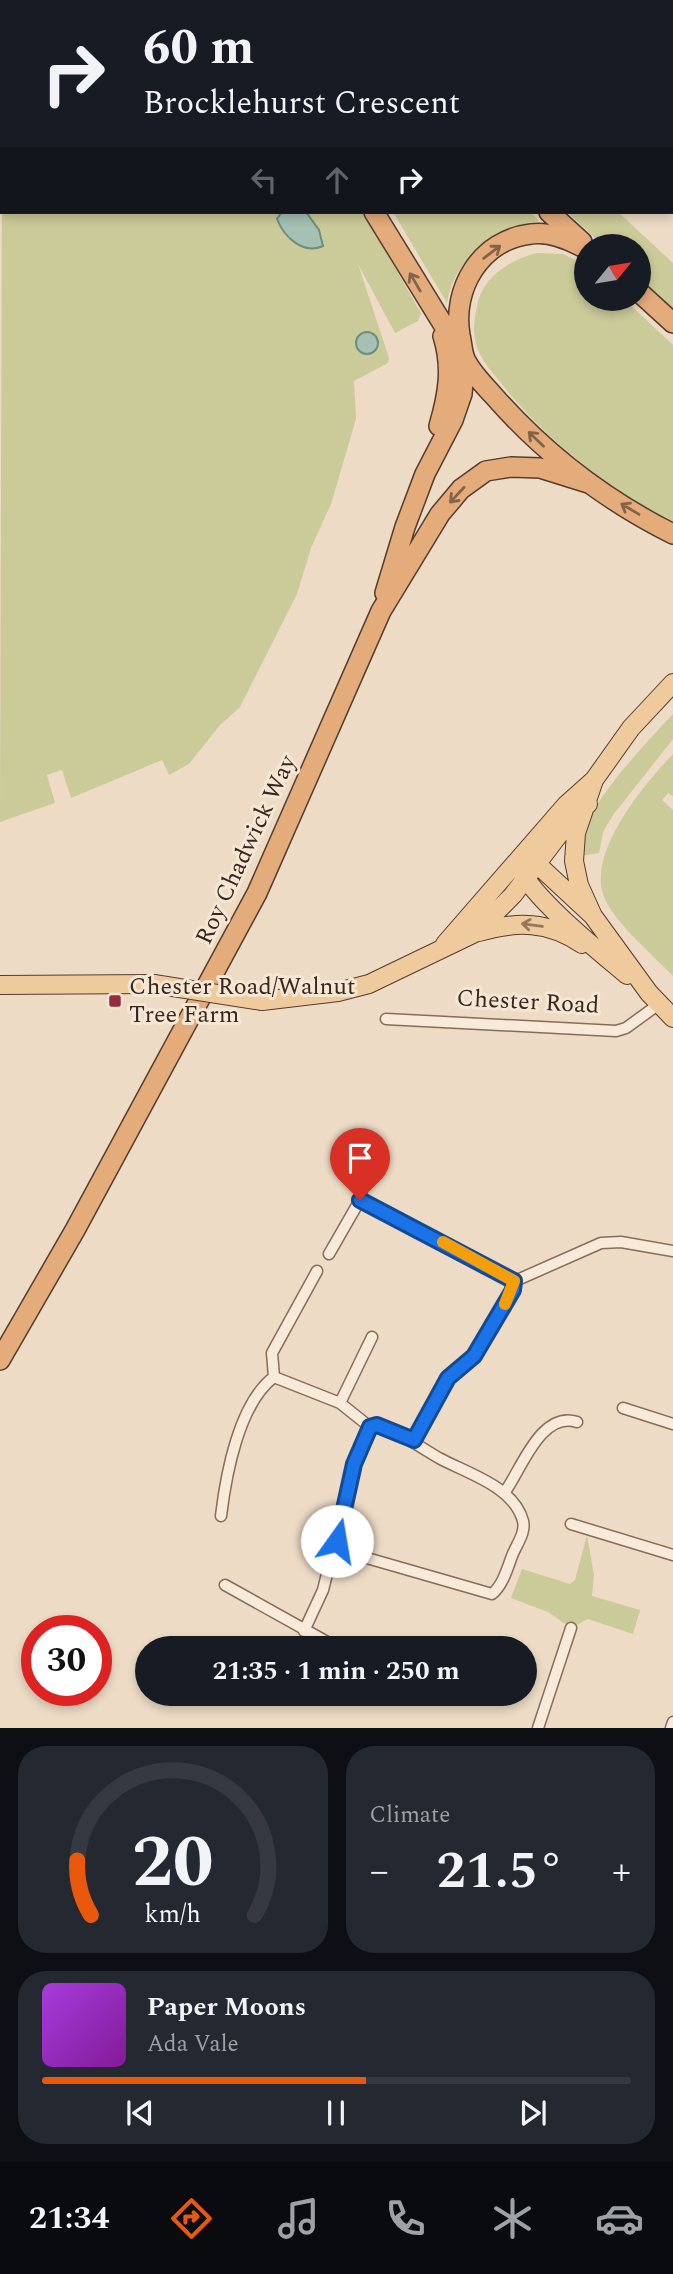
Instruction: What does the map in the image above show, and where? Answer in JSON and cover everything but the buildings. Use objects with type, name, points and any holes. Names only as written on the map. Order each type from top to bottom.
[{"type":"highway","points":[[375,214],[465,360],[510,414],[588,483],[671,534]]},
{"type":"highway","points":[[551,214],[574,236]]},
{"type":"highway","points":[[465,360],[457,320],[458,301],[464,283],[479,263],[503,244],[530,234],[549,234],[574,243]]},
{"type":"highway","points":[[651,303],[673,323]]},
{"type":"highway","name":"Roy Chadwick Way","points":[[381,611],[397,548],[425,474],[450,381],[449,360],[437,316]]},
{"type":"highway","name":"Roy Chadwick Way","points":[[425,474],[453,420],[461,394],[465,360]]},
{"type":"highway","name":"Roy Chadwick Way","points":[[0,1360],[95,1194],[257,893],[381,611],[440,514],[461,489],[486,471],[511,467],[540,468],[588,483]]},
{"type":"main road","points":[[440,949],[566,805],[594,780],[631,728],[673,683]]},
{"type":"main road","points":[[593,916],[579,885],[574,861],[576,833],[594,780]]},
{"type":"main road","points":[[475,933],[526,880],[567,824],[588,804]]},
{"type":"main road","points":[[517,862],[537,864]]},
{"type":"main road","name":"Chester Road","points":[[517,862],[526,880],[673,1018]]},
{"type":"main road","name":"Chester Road","points":[[537,864],[593,916],[654,999]]},
{"type":"main road","points":[[0,985],[154,984],[262,1001],[338,992],[369,984],[475,933],[515,923],[536,924],[568,934],[614,965]]},
{"type":"street","name":"Chester Road","points":[[386,1019],[616,1031],[626,1028],[654,999]]},
{"type":"street","points":[[329,1254],[360,1200],[366,1169]]},
{"type":"street","points":[[360,1200],[514,1281]]},
{"type":"street","points":[[514,1281],[601,1243],[621,1242],[673,1251]]},
{"type":"street","points":[[274,1377],[272,1353],[317,1271]]},
{"type":"street","points":[[414,1440],[448,1378],[474,1356],[484,1343],[513,1290],[514,1281]]},
{"type":"street","points":[[340,1403],[372,1336]]},
{"type":"street","points":[[274,1377],[340,1403],[370,1427]]},
{"type":"street","points":[[221,1516],[229,1459],[262,1386],[274,1377]]},
{"type":"street","points":[[622,1408],[673,1424]]},
{"type":"street","points":[[504,1493],[534,1443],[560,1422],[577,1422]]},
{"type":"street","points":[[337,1541],[360,1556],[492,1594],[499,1586],[525,1525],[521,1514],[504,1493],[437,1457],[414,1440],[377,1425],[370,1427]]},
{"type":"street","points":[[304,1631],[323,1590],[354,1464],[370,1427]]},
{"type":"street","points":[[571,1524],[673,1555]]},
{"type":"street","points":[[225,1586],[314,1636]]},
{"type":"street","points":[[538,1728],[571,1628]]},
{"type":"shaded area","points":[[2,214],[281,214],[277,219],[323,239],[307,214],[364,214],[421,313],[418,321],[395,333],[358,264],[389,358],[388,363],[354,381],[356,419],[331,504],[311,548],[297,594],[240,707],[220,725],[189,764],[169,775],[162,760],[71,798],[62,770],[47,775],[55,803],[0,822]]},
{"type":"shaded area","points":[[281,214],[307,214],[319,230],[323,246],[308,248],[295,243],[284,232],[277,219]]},
{"type":"shaded area","points":[[394,214],[533,214],[539,221],[513,227],[501,233],[470,257],[455,278],[447,303]]},
{"type":"shaded area","points":[[569,214],[620,214],[642,234],[591,234]]},
{"type":"shaded area","points":[[651,243],[673,263],[673,310],[651,289]]},
{"type":"shaded area","points":[[537,253],[563,254],[574,259],[574,312],[638,312],[673,345],[673,524],[604,480],[562,447],[523,409],[481,356],[474,328],[482,292],[493,276],[518,259]]},
{"type":"shaded area","points":[[363,332],[371,332],[378,339],[378,347],[371,354],[363,354],[356,347],[356,339]]},
{"type":"shaded area","points":[[673,714],[673,739],[613,815],[603,832],[599,853],[580,856],[587,823],[603,795]]},
{"type":"shaded area","points":[[673,754],[673,796],[668,793],[662,800],[673,810],[673,976],[615,915],[603,894],[601,876],[604,857],[622,818],[648,782]]},
{"type":"shaded area","points":[[587,1535],[594,1575],[592,1596],[640,1610],[633,1634],[588,1619],[571,1628],[548,1612],[511,1598],[522,1569],[570,1584],[575,1580]]},
{"type":"slow traffic","points":[[443,1242],[514,1281],[513,1290],[505,1304]]},
{"type":"place","name":"Chester Road/Walnut Tree Farm","points":[[115,1001]]},
{"type":"route","points":[[337,1541],[354,1464],[370,1427],[377,1425],[414,1440],[448,1378],[474,1356],[484,1343],[513,1290],[514,1281],[360,1200]]}]
